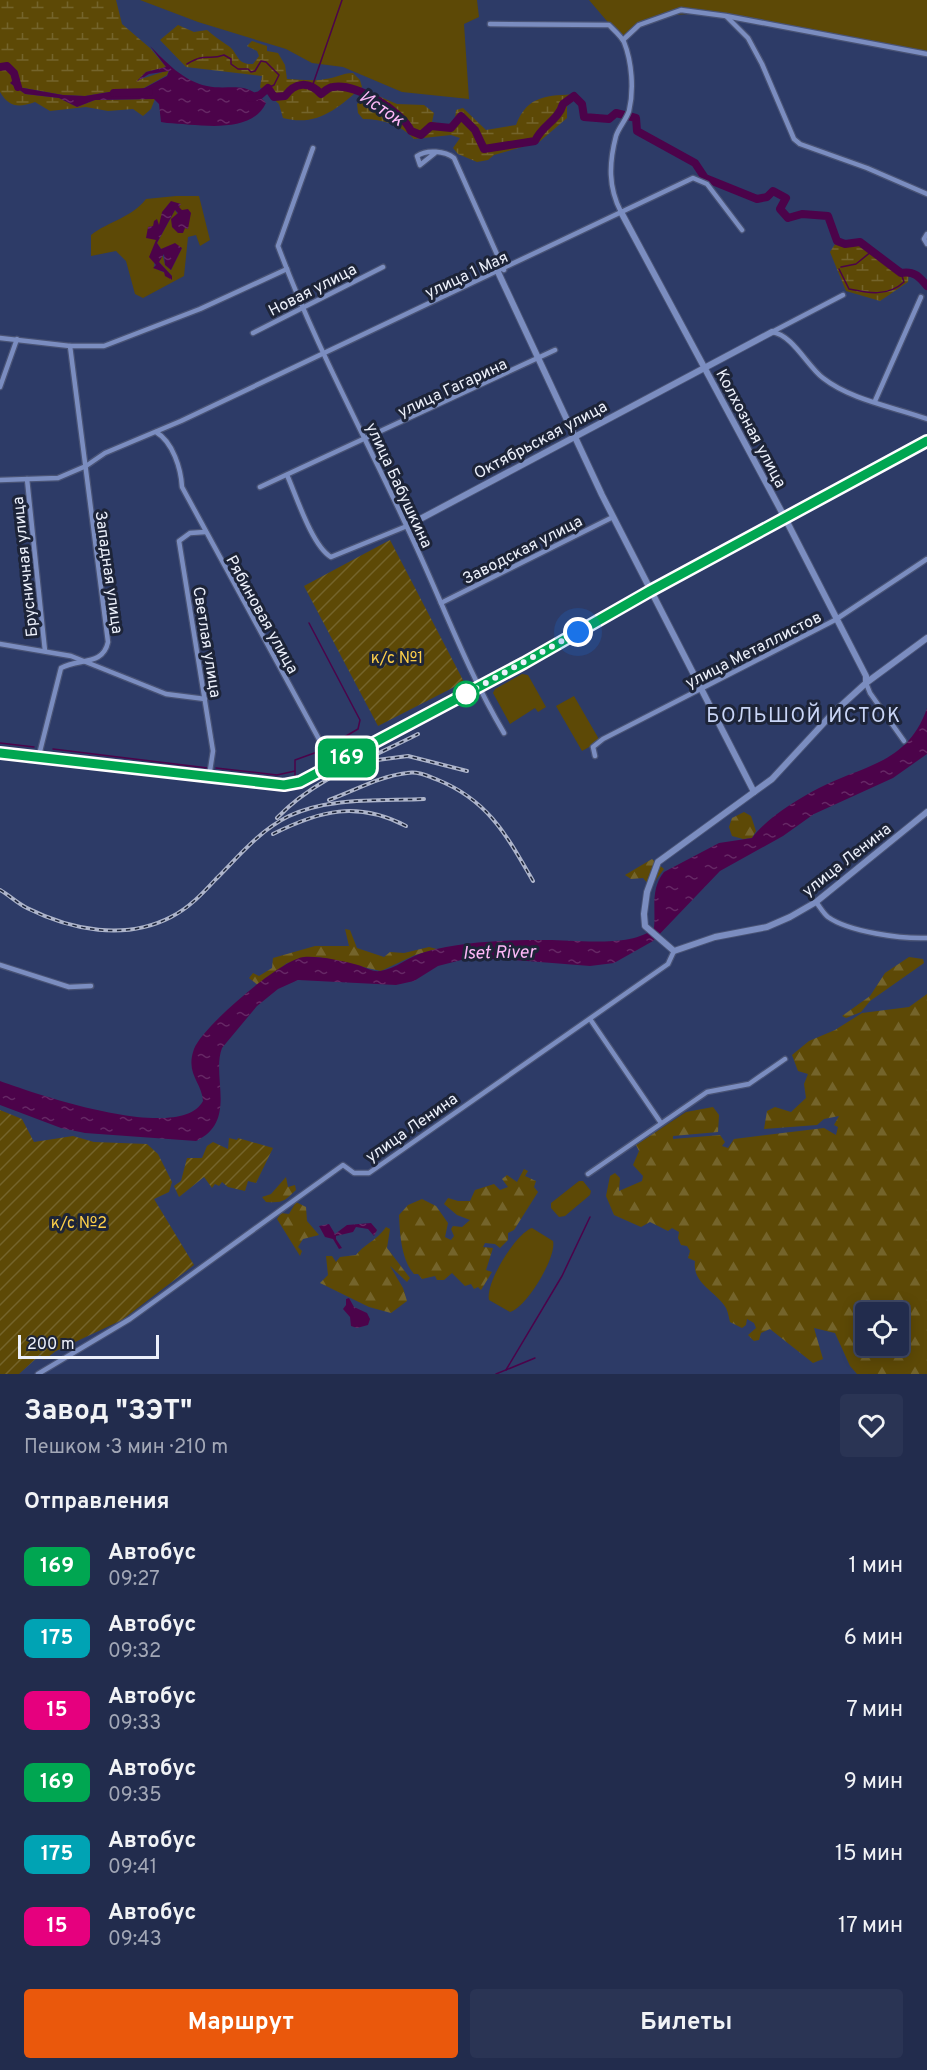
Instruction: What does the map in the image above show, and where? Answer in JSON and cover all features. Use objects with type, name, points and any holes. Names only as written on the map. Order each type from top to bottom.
[{"type":"main road","points":[[0,753],[284,785],[300,782],[478,688],[650,591],[927,441]]},
{"type":"street","points":[[490,24],[609,25],[623,40],[639,25],[681,10],[726,16],[927,54]]},
{"type":"street","points":[[726,16],[748,38],[762,64],[794,139],[800,144],[867,168],[927,194]]},
{"type":"street","name":"Колхозная улица","points":[[623,40],[630,68],[629,111],[617,134],[610,177],[612,192],[785,518],[835,620],[866,676],[870,693],[904,741]]},
{"type":"street","name":"улица Бабушкина","points":[[313,148],[278,246],[324,354],[407,526],[478,688],[504,732]]},
{"type":"street","points":[[435,153],[448,153],[459,166],[501,271],[574,436],[650,591],[754,792]]},
{"type":"street","name":"улица 1 Мая","points":[[0,480],[58,478],[86,466],[105,453],[182,421],[693,178],[706,184],[742,230]]},
{"type":"street","points":[[927,234],[924,239],[927,244]]},
{"type":"street","name":"Новая улица","points":[[253,333],[383,267]]},
{"type":"street","points":[[0,338],[70,346],[104,346],[200,309],[287,269]]},
{"type":"street","name":"Октябрьская улица","points":[[287,475],[316,540],[324,553],[331,557],[407,526],[843,295]]},
{"type":"street","points":[[875,401],[921,297]]},
{"type":"street","points":[[772,332],[784,337],[825,380],[839,389],[927,419]]},
{"type":"street","points":[[0,387],[17,339]]},
{"type":"street","name":"Западная улица","points":[[38,759],[59,673],[64,666],[100,657],[106,651],[108,642],[91,528],[86,466],[70,346]]},
{"type":"street","name":"улица Гагарина","points":[[260,487],[365,441],[555,350]]},
{"type":"street","name":"Рябиновая улица","points":[[156,432],[164,436],[182,471],[182,487],[205,532],[333,765]]},
{"type":"street","name":"Брусничная улица","points":[[27,479],[45,651]]},
{"type":"street","name":"Заводская улица","points":[[441,603],[613,517]]},
{"type":"street","name":"Светлая улица","points":[[205,532],[190,533],[178,542],[213,751],[209,777]]},
{"type":"street","name":"улица Металлистов","points":[[595,756],[593,747],[603,740],[835,620],[927,559]]},
{"type":"street","points":[[674,951],[645,926],[647,892],[658,862],[772,779],[801,746],[866,683],[927,638]]},
{"type":"street","points":[[0,645],[71,656],[80,662],[90,663],[166,694],[205,699]]},
{"type":"street","name":"улица Ленина","points":[[39,1374],[130,1319],[343,1165],[354,1173],[369,1173],[668,964],[674,951],[715,937],[767,927],[816,902],[927,812]]},
{"type":"street","points":[[816,902],[828,917],[840,922],[871,932],[927,938]]},
{"type":"street","points":[[0,965],[69,987],[91,986]]},
{"type":"street","points":[[590,1018],[661,1123]]},
{"type":"street","points":[[588,1174],[707,1092],[749,1084],[786,1059]]},
{"type":"green space","points":[[0,0],[116,0],[122,24],[150,48],[166,67],[146,72],[138,80],[169,70],[167,75],[135,93],[115,91],[85,96],[63,95],[18,87],[10,83],[25,94],[59,98],[77,107],[95,100],[155,99],[151,109],[143,116],[133,109],[108,111],[86,107],[50,111],[35,102],[14,105],[7,101],[0,92]]},
{"type":"green space","points":[[140,0],[477,0],[479,17],[464,24],[469,99],[402,92],[343,67],[312,63],[286,49],[198,22]]},
{"type":"green space","points":[[589,0],[927,0],[927,54],[704,14],[660,18],[642,25],[623,40]]},
{"type":"green space","points":[[178,25],[194,32],[207,30],[231,48],[240,60],[247,64],[253,64],[259,56],[257,51],[247,46],[252,41],[267,46],[267,51],[278,53],[285,65],[287,79],[320,80],[353,73],[360,80],[362,87],[335,109],[316,118],[295,120],[283,118],[279,104],[260,87],[262,76],[186,67],[160,40]]},
{"type":"green space","points":[[371,93],[397,104],[424,105],[434,113],[432,122],[448,125],[455,119],[456,110],[463,108],[486,130],[516,125],[527,107],[540,99],[557,95],[577,94],[578,97],[567,106],[567,118],[539,142],[477,162],[458,154],[453,148],[460,138],[451,135],[414,139],[391,124],[363,119],[358,113],[357,104]]},
{"type":"green space","points":[[199,196],[210,240],[200,246],[196,235],[188,237],[184,276],[143,298],[135,294],[126,261],[116,251],[91,256],[91,235],[134,211],[146,199]],"holes":[[[180,205],[179,207],[187,229],[175,210]],[[175,211],[157,243],[161,249],[182,248],[171,270],[165,265],[162,253],[159,262],[172,276],[154,268],[156,240],[148,227],[158,228]]]},
{"type":"green space","points":[[837,241],[845,244],[860,242],[901,273],[909,272],[908,282],[880,301],[846,291],[830,252]]},
{"type":"green space","name":"к/с №1","points":[[390,540],[464,682],[378,726],[304,586]]},
{"type":"green space","points":[[522,674],[528,675],[546,707],[538,712],[535,708],[510,724],[493,693],[495,689]]},
{"type":"green space","points":[[574,696],[600,741],[582,751],[556,706]]},
{"type":"green space","points":[[744,812],[751,816],[756,831],[752,838],[743,839],[732,836],[729,827],[732,818]]},
{"type":"green space","points":[[652,859],[664,869],[653,884],[649,885],[643,878],[631,879],[625,875]]},
{"type":"green space","points":[[345,929],[350,930],[357,948],[384,957],[390,952],[404,953],[429,947],[437,949],[415,955],[381,971],[318,957],[287,963],[259,986],[249,978],[253,973],[259,976],[272,968],[273,958],[315,946],[349,946]]},
{"type":"green space","points":[[909,957],[923,959],[924,963],[870,1001],[861,1012],[846,1018],[842,1016],[870,996],[885,973]]},
{"type":"green space","points":[[927,994],[927,1374],[857,1374],[850,1366],[835,1333],[814,1328],[823,1359],[813,1363],[770,1329],[761,1333],[759,1340],[754,1341],[748,1335],[756,1328],[754,1323],[747,1319],[746,1325],[742,1328],[730,1322],[722,1302],[697,1276],[695,1261],[688,1258],[690,1251],[687,1246],[681,1245],[678,1238],[679,1232],[672,1228],[668,1231],[650,1222],[641,1227],[614,1215],[606,1196],[610,1176],[615,1173],[620,1178],[619,1191],[642,1181],[643,1176],[633,1165],[639,1151],[636,1145],[686,1112],[713,1107],[719,1115],[718,1132],[673,1136],[673,1139],[720,1135],[725,1142],[722,1146],[728,1148],[734,1139],[824,1128],[836,1135],[838,1127],[834,1125],[839,1116],[824,1119],[817,1125],[764,1129],[767,1111],[775,1107],[791,1112],[806,1098],[804,1084],[808,1074],[798,1071],[792,1055],[809,1041],[835,1030],[862,1013],[909,1007]]},
{"type":"green space","name":"к/с №2","points":[[0,1110],[22,1119],[34,1142],[73,1136],[94,1142],[147,1144],[158,1154],[172,1182],[169,1192],[154,1199],[194,1265],[122,1320],[56,1351],[44,1360],[40,1355],[19,1374],[0,1374]]},
{"type":"green space","points":[[229,1138],[237,1140],[238,1138],[273,1148],[256,1183],[248,1181],[245,1191],[228,1187],[222,1182],[219,1186],[215,1184],[212,1188],[204,1177],[179,1197],[174,1186],[181,1181],[187,1158],[202,1158],[207,1146],[213,1142],[228,1149]]},
{"type":"green space","points":[[524,1169],[528,1171],[525,1176],[536,1181],[534,1187],[538,1192],[514,1230],[508,1233],[508,1240],[500,1248],[495,1244],[485,1243],[483,1247],[493,1248],[486,1270],[492,1272],[481,1290],[478,1287],[474,1289],[471,1284],[465,1286],[452,1273],[444,1280],[437,1280],[435,1276],[422,1279],[418,1274],[414,1274],[406,1261],[400,1230],[399,1215],[408,1205],[422,1199],[436,1206],[448,1223],[445,1237],[451,1240],[454,1236],[451,1229],[453,1226],[462,1227],[470,1220],[457,1215],[444,1204],[448,1198],[470,1201],[475,1190],[494,1184],[500,1190],[508,1187],[502,1179],[507,1175],[517,1182]]},
{"type":"green space","points":[[286,1177],[288,1187],[295,1185],[296,1190],[283,1200],[266,1202],[262,1197],[271,1194]]},
{"type":"green space","points":[[579,1181],[583,1181],[591,1191],[590,1195],[565,1216],[559,1217],[551,1208],[551,1203]]},
{"type":"green space","points":[[296,1202],[306,1207],[307,1221],[319,1235],[303,1239],[298,1247],[302,1251],[300,1256],[277,1219],[281,1213],[289,1214]]},
{"type":"green space","points":[[386,1227],[390,1229],[387,1248],[410,1278],[407,1282],[390,1266],[403,1288],[407,1301],[391,1313],[369,1307],[320,1283],[328,1275],[326,1256],[332,1256],[336,1262],[340,1257],[356,1255]]},
{"type":"green space","points":[[532,1228],[553,1241],[553,1248],[545,1269],[532,1292],[510,1312],[489,1300],[489,1292],[497,1271],[510,1248]]},
{"type":"water","points":[[150,46],[176,70],[198,84],[245,88],[266,103],[259,113],[236,124],[207,126],[167,123],[161,122],[159,104],[154,99],[95,100],[77,107],[59,98],[25,94],[10,83],[15,78],[18,87],[63,95],[85,96],[115,91],[135,93],[167,76],[169,71],[149,74],[136,82],[146,72],[166,67]]},
{"type":"water","points":[[171,201],[181,204],[179,207],[182,210],[188,209],[191,213],[188,229],[185,228],[183,233],[178,233],[172,227],[171,219],[178,213],[175,210],[157,243],[161,249],[175,243],[182,248],[171,270],[165,265],[164,254],[159,262],[172,276],[172,280],[165,276],[164,272],[153,268],[156,265],[149,257],[156,240],[146,238],[148,227],[153,226],[157,219],[159,225],[162,212]]},
{"type":"water","name":"Iset River","points":[[927,708],[927,754],[893,778],[814,814],[783,836],[720,871],[653,941],[614,963],[590,966],[501,959],[465,959],[438,966],[414,981],[396,985],[298,980],[278,989],[257,1006],[222,1048],[219,1060],[220,1110],[209,1132],[196,1141],[85,1133],[61,1128],[0,1105],[0,1081],[44,1096],[106,1112],[138,1117],[167,1118],[189,1113],[203,1101],[191,1065],[194,1049],[200,1039],[226,1011],[261,981],[278,969],[304,957],[331,959],[380,971],[392,968],[419,954],[455,945],[517,940],[603,942],[618,941],[645,934],[654,928],[655,892],[664,872],[719,843],[752,838],[782,810],[801,798],[896,752],[919,727]]},
{"type":"water","points":[[371,1223],[377,1230],[374,1236],[368,1229],[356,1227],[353,1232],[336,1236],[342,1248],[339,1249],[333,1239],[325,1237],[319,1226],[329,1224],[335,1234],[347,1225]]},
{"type":"water","points":[[349,1298],[354,1307],[367,1313],[370,1319],[368,1325],[357,1328],[351,1326],[350,1317],[343,1309],[346,1299]]},
{"type":"waterway","points":[[312,87],[342,0]]},
{"type":"waterway","points":[[187,64],[203,57],[224,55],[231,59],[231,64],[238,69],[248,69],[251,72],[255,71],[261,61],[266,62],[279,75],[274,85],[268,88]]},
{"type":"waterway","name":"Исток","points":[[0,67],[7,66],[14,73],[18,87]]},
{"type":"waterway","name":"Исток","points":[[250,98],[260,95],[268,88],[274,97],[285,96],[293,88],[302,85],[312,87],[321,94],[332,87],[354,89],[388,107],[406,123],[411,131],[421,135],[431,126],[451,128],[461,116],[475,130],[484,149],[535,141],[558,115],[563,104],[574,96],[582,104],[584,117],[609,119],[616,113],[636,118],[637,131],[695,163],[705,178],[757,199],[767,197],[773,191],[786,198],[780,209],[788,218],[802,214],[828,216],[837,241],[845,244],[860,242],[901,273],[916,275],[927,286]]},
{"type":"waterway","name":"Исток","points":[[114,93],[149,92]]},
{"type":"waterway","points":[[841,267],[856,264],[872,251]]},
{"type":"waterway","points":[[839,269],[849,289],[871,292],[885,292],[898,287],[904,282],[901,273]]},
{"type":"waterway","points":[[309,623],[360,720],[358,729],[329,746]]},
{"type":"waterway","points":[[0,743],[34,747]]},
{"type":"waterway","points":[[53,749],[208,768]]},
{"type":"waterway","points":[[295,771],[295,760],[320,751]]},
{"type":"waterway","points":[[216,768],[277,775],[295,771],[295,779]]},
{"type":"waterway","points":[[506,1370],[562,1276],[590,1217]]},
{"type":"waterway","points":[[496,1374],[535,1358]]},
{"type":"railway","points":[[277,818],[292,804],[325,781],[418,734]]},
{"type":"railway","points":[[377,760],[408,756],[467,771]]},
{"type":"railway","points":[[329,800],[377,780],[407,773],[423,774],[456,789],[484,809],[505,835],[533,881]]},
{"type":"railway","points":[[0,890],[27,908],[62,922],[98,930],[135,929],[171,917],[184,909],[201,895],[259,836],[289,816],[304,810],[338,803],[424,799]]},
{"type":"railway","points":[[273,834],[323,814],[355,811],[371,813],[406,826]]},
{"type":"bus line","name":"169","points":[[0,753],[284,785],[300,782],[524,663],[650,591],[927,441]]},
{"type":"district","name":"БОЛЬШОЙ ИСТОК","points":[[804,715]]},
{"type":"route","points":[[466,694],[457,699],[578,632]]}]
